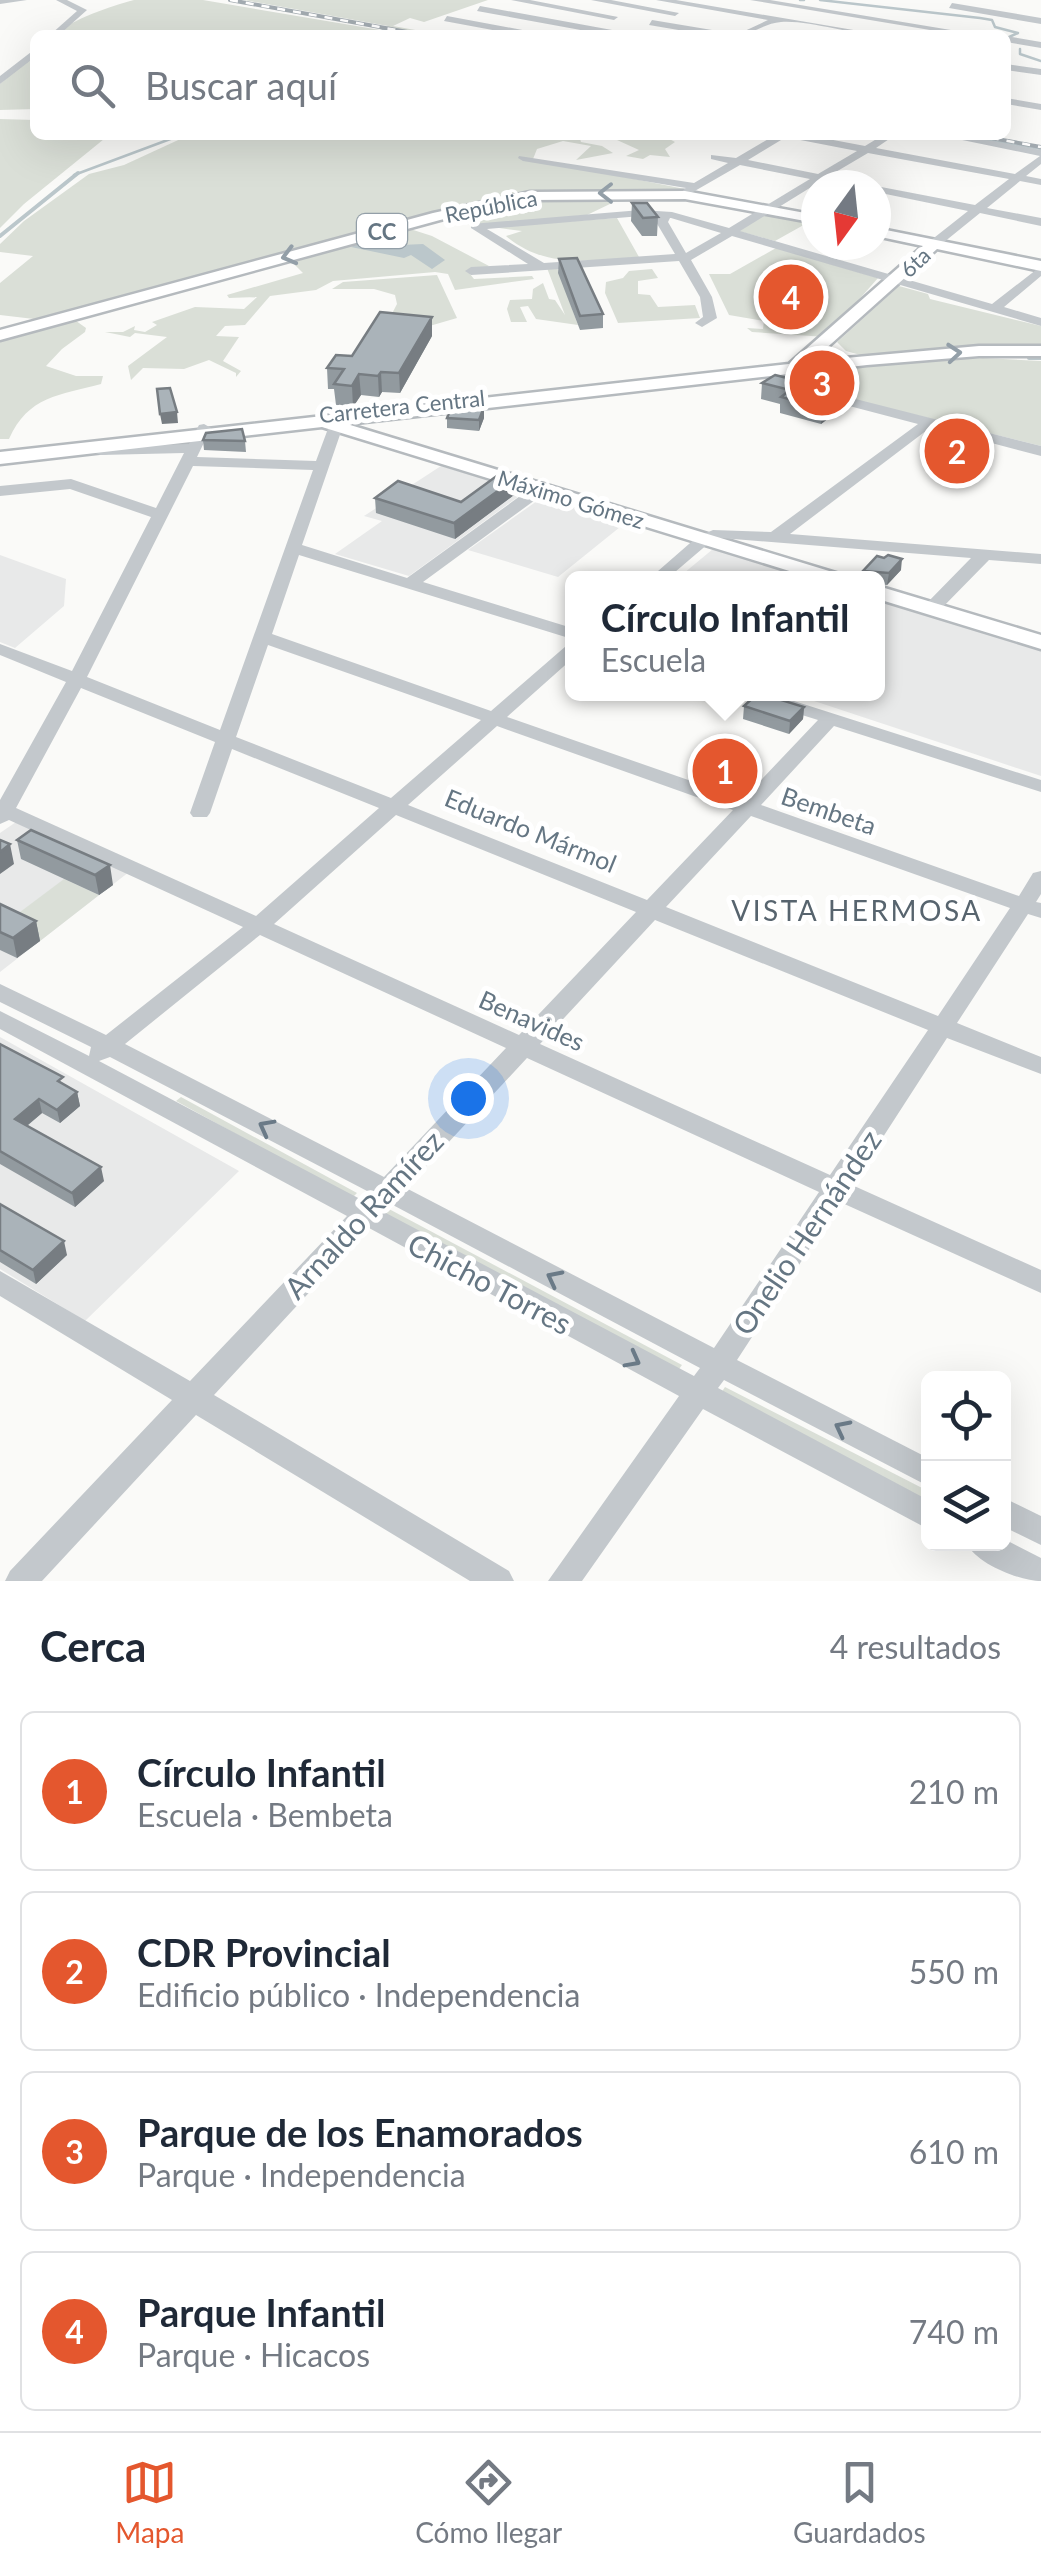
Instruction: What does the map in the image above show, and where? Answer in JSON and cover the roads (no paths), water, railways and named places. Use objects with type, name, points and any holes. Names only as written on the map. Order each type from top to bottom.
[{"type":"main road","name":"República","points":[[0,335],[488,203],[576,193],[688,191],[801,217]]},
{"type":"main road","points":[[891,235],[1041,268]]},
{"type":"main road","name":"6ta","points":[[796,379],[827,342],[934,244]]},
{"type":"main road","points":[[827,342],[838,352],[867,360]]},
{"type":"main road","name":"Carretera Central","points":[[0,458],[196,443],[742,372],[796,379],[867,360],[979,351],[1041,352]]},
{"type":"main road","name":"Carretera Central","points":[[336,422],[742,372]]},
{"type":"main road","name":"Máximo Gómez","points":[[336,422],[808,571]]},
{"type":"main road","name":"Carretera Central","points":[[0,449],[196,443]]},
{"type":"main road","points":[[885,594],[1041,642]]},
{"type":"street","points":[[0,1],[23,0]]},
{"type":"street","points":[[60,0],[84,10],[60,30]]},
{"type":"street","points":[[452,30],[433,24],[513,0],[620,18]]},
{"type":"street","points":[[595,0],[782,30]]},
{"type":"street","points":[[660,0],[847,30]]},
{"type":"street","points":[[754,0],[944,30]]},
{"type":"street","points":[[952,6],[1036,20]]},
{"type":"street","points":[[750,30],[801,8]]},
{"type":"street","points":[[480,9],[596,30]]},
{"type":"street","points":[[555,30],[652,10]]},
{"type":"street","points":[[448,19],[505,30]]},
{"type":"street","points":[[1036,20],[1020,22],[1018,27],[1036,32]]},
{"type":"street","points":[[638,21],[693,30]]},
{"type":"street","points":[[1011,41],[1041,45]]},
{"type":"street","points":[[0,81],[30,56]]},
{"type":"street","points":[[1011,68],[1041,72]]},
{"type":"street","points":[[1011,102],[1041,107]]},
{"type":"street","points":[[1022,136],[1041,139]]},
{"type":"street","points":[[523,158],[688,191],[773,140]]},
{"type":"street","points":[[817,140],[1041,182]]},
{"type":"street","points":[[833,170],[881,140]]},
{"type":"street","points":[[966,140],[1041,156]]},
{"type":"street","name":"6ta","points":[[934,244],[1041,156]]},
{"type":"street","points":[[715,157],[801,174]]},
{"type":"street","points":[[471,271],[686,258],[801,190]]},
{"type":"street","points":[[891,192],[1041,222]]},
{"type":"street","points":[[666,214],[662,222],[686,258],[710,312],[709,321],[702,324]]},
{"type":"street","points":[[539,265],[475,226],[666,214],[1041,322]]},
{"type":"street","points":[[994,309],[1041,268]]},
{"type":"street","points":[[796,379],[929,422],[1041,451]]},
{"type":"street","points":[[200,813],[336,422]]},
{"type":"street","points":[[775,537],[929,422]]},
{"type":"street","points":[[2,812],[78,679],[196,443],[321,466]]},
{"type":"street","points":[[0,491],[71,484],[160,515]]},
{"type":"street","points":[[411,583],[540,489]]},
{"type":"street","points":[[666,571],[711,535],[738,533],[1041,559]]},
{"type":"street","points":[[292,547],[565,632]]},
{"type":"street","points":[[932,609],[983,556]]},
{"type":"street","name":"Bembeta","points":[[260,636],[1032,908]]},
{"type":"street","name":"Eduardo Mármol","points":[[0,649],[1041,1066]]},
{"type":"street","points":[[86,1064],[258,926],[565,656]]},
{"type":"street","points":[[778,701],[1041,786]]},
{"type":"street","name":"Arnaldo Ramírez","points":[[22,1581],[832,718]]},
{"type":"street","name":"Benavides","points":[[2,812],[1041,1282]]},
{"type":"street","name":"Onelio Hernández","points":[[564,1581],[719,1364],[943,1026],[1032,908],[1041,878]]},
{"type":"street","name":"Chicho Torres","points":[[0,992],[179,1081],[921,1468]]},
{"type":"street","name":"Chicho Torres","points":[[0,1019],[921,1511]]},
{"type":"street","points":[[156,1102],[179,1081]]},
{"type":"street","points":[[0,1282],[498,1581]]},
{"type":"street","points":[[1011,1516],[1041,1531]]},
{"type":"street","points":[[997,1551],[1041,1574]]},
{"type":"waterway","points":[[820,0],[992,20],[995,27],[1006,30]]},
{"type":"waterway","points":[[1011,31],[1018,33],[1011,36]]},
{"type":"waterway","points":[[1020,49],[1020,54],[1041,61]]},
{"type":"waterway","points":[[77,174],[168,140]]},
{"type":"waterway","points":[[989,140],[1041,149]]},
{"type":"waterway","points":[[0,236],[77,174]]},
{"type":"waterway","points":[[380,246],[380,236],[386,234]]},
{"type":"waterway","points":[[1029,358],[1041,358]]},
{"type":"railway","points":[[230,0],[396,30]]},
{"type":"railway","points":[[1002,140],[1041,147]]},
{"type":"place","name":"Parque Infantil","points":[[791,297]]},
{"type":"place","name":"Parque de los Enamorados","points":[[822,383]]},
{"type":"place","name":"CDR Provincial","points":[[957,451]]},
{"type":"place","name":"Círculo Infantil","points":[[725,771]]},
{"type":"district","name":"VISTA HERMOSA","points":[[857,910]]}]
